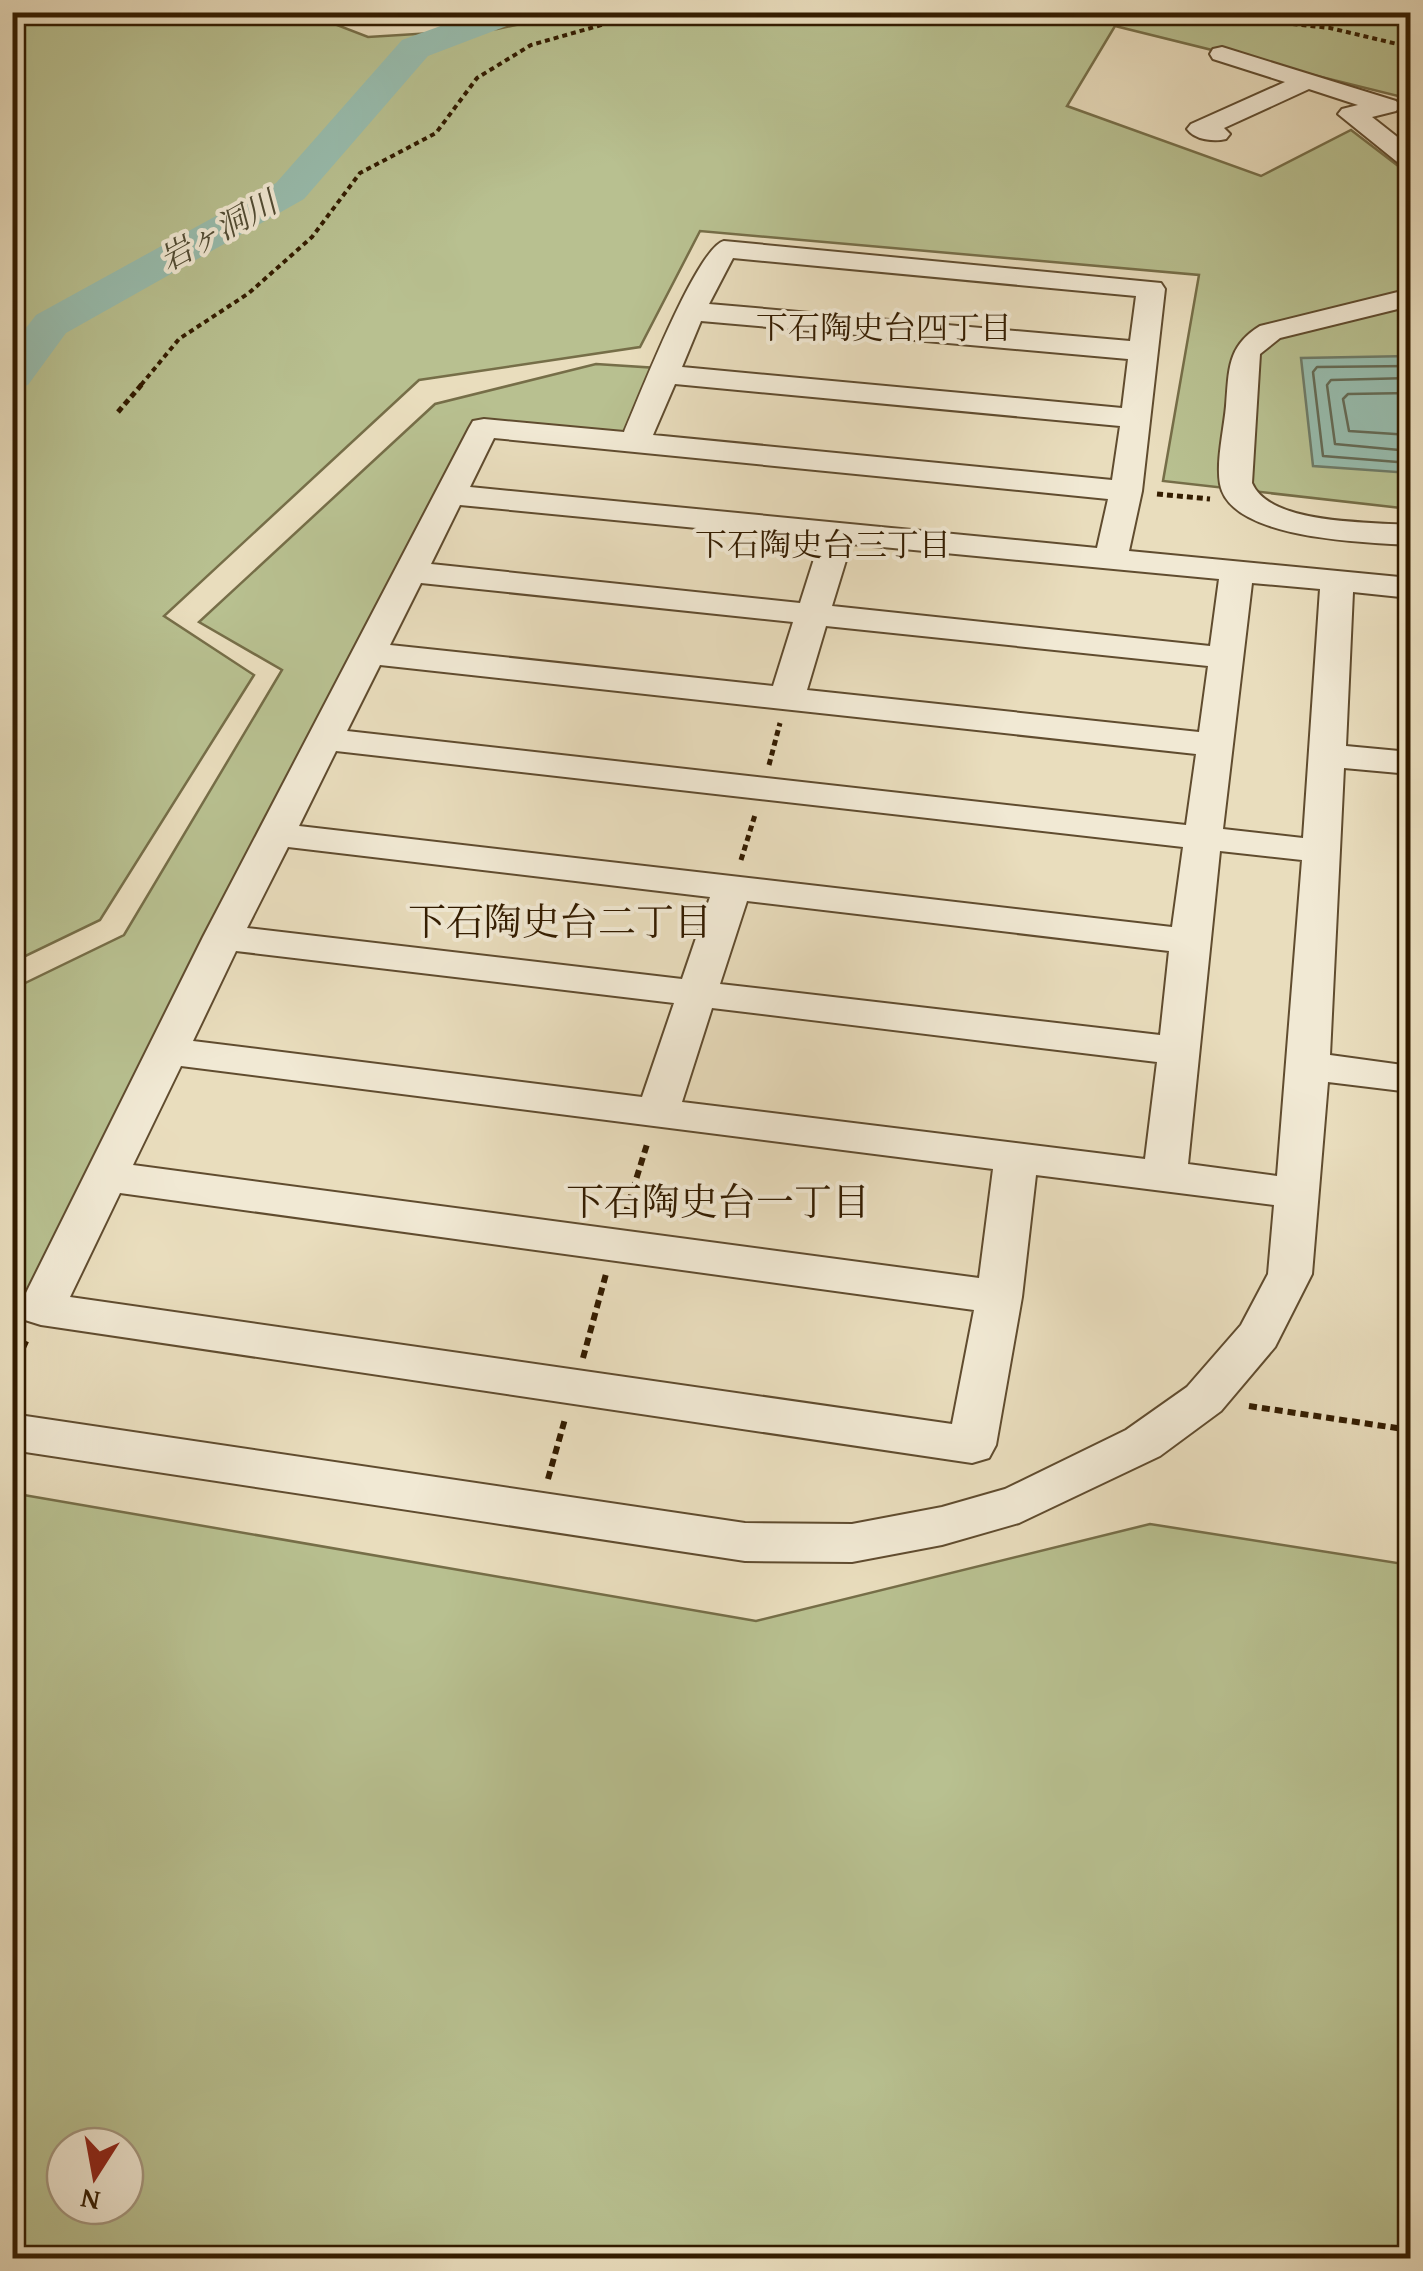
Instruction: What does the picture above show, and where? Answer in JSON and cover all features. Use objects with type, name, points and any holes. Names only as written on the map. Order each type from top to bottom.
[{"type":"street","points":[[1222,54],[1306,81],[1399,103]]},
{"type":"street","points":[[1216,134],[1200,129],[1306,81]]},
{"type":"street","points":[[1399,103],[1351,114],[1410,158]]},
{"type":"street","points":[[635,442],[691,311],[724,250],[1151,289],[1126,491],[1110,560]]},
{"type":"street","points":[[1410,298],[1270,332],[1254,342],[1244,354],[1236,483],[1246,502],[1273,515],[1321,526],[1410,535]]},
{"type":"street","points":[[691,311],[1143,352]]},
{"type":"street","points":[[664,374],[1136,418]]},
{"type":"street","points":[[1016,1160],[999,1297],[972,1444],[41,1309],[223,936],[484,428],[1126,491]]},
{"type":"street","points":[[452,495],[1410,588]]},
{"type":"street","points":[[787,698],[838,534]]},
{"type":"street","points":[[412,572],[1226,658]]},
{"type":"street","points":[[1165,1178],[1190,941],[1237,572]]},
{"type":"street","points":[[12,1432],[744,1542],[852,1543],[942,1526],[1020,1504],[1143,1443],[1204,1399],[1259,1335],[1290,1274],[1309,1066],[1337,581]]},
{"type":"street","points":[[368,653],[1215,745]]},
{"type":"street","points":[[324,739],[1321,851]]},
{"type":"street","points":[[1327,755],[1410,763]]},
{"type":"street","points":[[275,834],[1190,941]]},
{"type":"street","points":[[657,1114],[733,886]]},
{"type":"street","points":[[223,936],[1179,1051]]},
{"type":"street","points":[[168,1051],[1298,1193]]},
{"type":"street","points":[[1309,1066],[1410,1079]]},
{"type":"street","points":[[105,1176],[999,1297]]},
{"type":"path","points":[[118,412],[179,339],[249,293],[312,237],[360,173],[436,133],[477,78],[531,45],[647,12]]},
{"type":"path","points":[[1235,12],[1236,18],[1330,28],[1410,48]]},
{"type":"path","points":[[1126,491],[1246,502]]},
{"type":"path","points":[[538,1514],[657,1114]]},
{"type":"path","points":[[1204,1399],[1410,1430]]},
{"type":"shaded area","points":[[577,12],[1410,13],[1410,99],[1115,26],[1067,106],[1261,176],[1351,130],[1410,175],[1410,509],[1163,481],[1199,275],[700,231],[640,347],[419,380],[164,616],[254,675],[100,920],[13,962],[13,13],[306,13],[368,37],[497,29]]},
{"type":"shaded area","points":[[596,364],[657,368],[628,436],[477,423],[35,1292],[13,1286],[13,989],[124,935],[282,670],[199,622],[435,404]]},
{"type":"shaded area","points":[[12,1493],[756,1621],[1150,1524],[1410,1565],[1410,2258],[13,2258]]},
{"type":"water","points":[[1410,356],[1410,473],[1313,466],[1301,358]]},
{"type":"waterway","name":"岩ヶ洞川","points":[[12,376],[51,324],[290,191],[415,48],[513,12]]},
{"type":"district","name":"下石陶史台四丁目","points":[[884,328]]},
{"type":"district","name":"下石陶史台三丁目","points":[[823,545]]},
{"type":"district","name":"下石陶史台二丁目","points":[[560,922]]},
{"type":"district","name":"下石陶史台一丁目","points":[[718,1202]]}]
